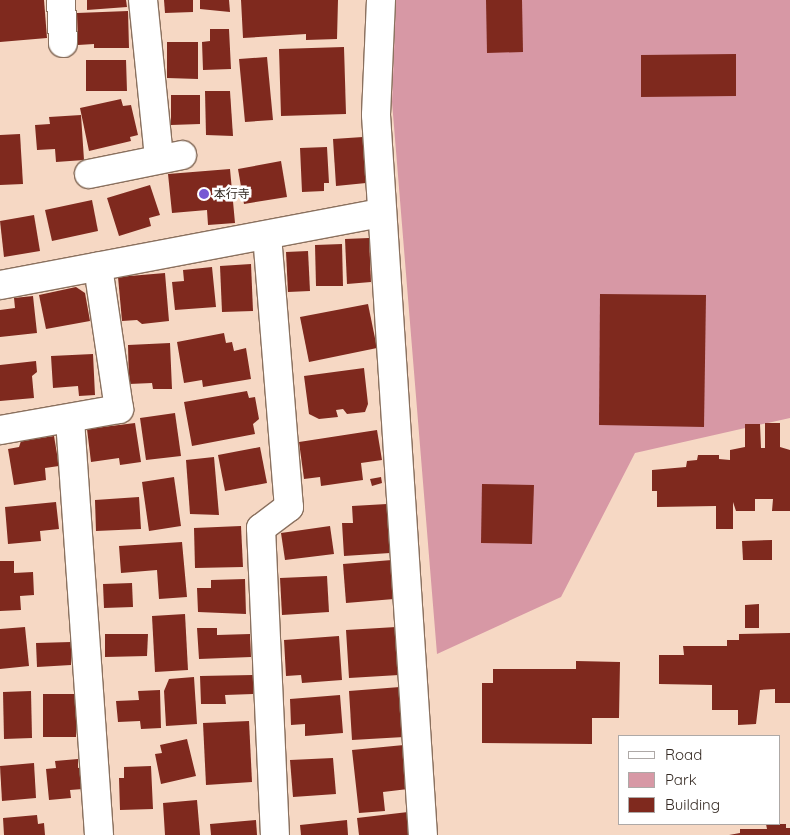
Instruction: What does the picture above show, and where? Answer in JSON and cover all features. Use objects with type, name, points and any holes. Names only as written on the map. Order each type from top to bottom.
[{"type":"street","points":[[61,0],[63,43]]},
{"type":"street","points":[[89,174],[170,156],[143,0]]},
{"type":"street","points":[[381,0],[376,115],[423,835]]},
{"type":"street","points":[[0,285],[381,213]]},
{"type":"street","points":[[267,235],[289,506],[261,528],[275,835]]},
{"type":"street","points":[[0,430],[70,420],[119,409],[98,267]]},
{"type":"street","points":[[70,420],[99,835]]},
{"type":"green space","points":[[396,0],[790,0],[790,418],[635,453],[561,597],[437,654],[392,102]]},
{"type":"building","points":[[0,0],[44,0],[47,38],[0,42]]},
{"type":"building","points":[[87,0],[126,0],[127,7],[87,10]]},
{"type":"building","points":[[164,0],[193,0],[193,12],[165,13]]},
{"type":"building","points":[[200,0],[229,0],[230,12],[200,9]]},
{"type":"building","points":[[241,0],[338,0],[337,39],[306,40],[306,34],[243,38]]},
{"type":"building","points":[[486,0],[522,0],[523,52],[487,53]]},
{"type":"building","points":[[128,11],[129,48],[94,48],[94,44],[78,45],[77,13]]},
{"type":"building","points":[[210,29],[229,29],[231,69],[203,70],[202,42],[210,41]]},
{"type":"building","points":[[167,42],[198,42],[198,79],[167,78]]},
{"type":"building","points":[[344,47],[346,114],[281,116],[279,49]]},
{"type":"building","points":[[736,54],[736,96],[641,97],[641,55]]},
{"type":"building","points":[[267,57],[273,120],[245,122],[239,59]]},
{"type":"building","points":[[86,60],[126,60],[127,91],[86,91]]},
{"type":"building","points":[[205,91],[230,91],[233,136],[206,135]]},
{"type":"building","points":[[171,95],[200,95],[200,124],[171,125]]},
{"type":"building","points":[[121,99],[123,106],[131,105],[138,135],[130,137],[131,141],[89,151],[80,108]]},
{"type":"building","points":[[81,115],[84,160],[56,162],[55,149],[37,150],[35,125],[50,124],[49,117]]},
{"type":"building","points":[[20,134],[23,184],[0,185],[0,135]]},
{"type":"building","points":[[363,137],[366,183],[336,186],[333,139]]},
{"type":"building","points":[[327,147],[329,183],[324,183],[324,191],[302,192],[300,148]]},
{"type":"building","points":[[281,161],[287,197],[244,204],[238,169]]},
{"type":"building","points":[[230,169],[235,223],[208,225],[207,210],[172,213],[168,174]]},
{"type":"building","points":[[150,185],[160,215],[149,218],[151,226],[119,236],[107,198]]},
{"type":"building","points":[[92,200],[98,231],[52,241],[45,210]]},
{"type":"building","points":[[34,215],[40,251],[4,257],[0,221]]},
{"type":"building","points":[[369,238],[371,282],[347,284],[345,239]]},
{"type":"building","points":[[342,244],[343,286],[316,286],[315,245]]},
{"type":"building","points":[[308,251],[310,291],[288,292],[286,252]]},
{"type":"building","points":[[251,264],[253,311],[222,312],[220,266]]},
{"type":"building","points":[[212,267],[216,307],[175,310],[172,282],[184,281],[183,270]]},
{"type":"building","points":[[165,273],[169,321],[142,324],[137,320],[122,321],[118,277]]},
{"type":"building","points":[[76,287],[85,293],[90,321],[46,329],[39,295]]},
{"type":"building","points":[[600,294],[706,295],[704,427],[599,425]]},
{"type":"building","points":[[33,296],[37,333],[0,337],[0,310],[15,308],[14,298]]},
{"type":"building","points":[[368,304],[377,348],[309,362],[300,317]]},
{"type":"building","points":[[224,333],[226,343],[232,342],[234,351],[246,348],[251,379],[203,387],[202,380],[184,383],[177,342]]},
{"type":"building","points":[[170,343],[172,389],[153,389],[152,383],[129,384],[128,345]]},
{"type":"building","points":[[93,354],[95,395],[79,396],[78,386],[53,388],[51,356]]},
{"type":"building","points":[[36,361],[37,372],[32,376],[34,398],[0,401],[0,365]]},
{"type":"building","points":[[364,368],[368,404],[365,412],[347,414],[343,409],[336,410],[338,417],[319,419],[309,414],[304,376]]},
{"type":"building","points":[[247,391],[249,398],[255,397],[259,419],[253,424],[255,434],[192,446],[184,402]]},
{"type":"building","points":[[175,413],[181,456],[146,460],[140,418]]},
{"type":"building","points":[[135,423],[141,462],[120,465],[119,458],[91,462],[87,429]]},
{"type":"building","points":[[765,423],[780,423],[780,447],[790,450],[790,511],[772,511],[773,499],[755,499],[755,511],[736,511],[733,502],[733,529],[716,529],[716,506],[657,507],[657,491],[652,491],[652,470],[686,467],[687,461],[697,460],[698,455],[719,455],[719,459],[730,460],[730,450],[745,447],[745,424],[760,424],[761,448],[765,448]]},
{"type":"building","points":[[377,430],[382,460],[361,463],[363,480],[321,486],[320,477],[304,479],[299,442]]},
{"type":"building","points":[[54,436],[59,466],[45,468],[46,480],[14,485],[8,449],[19,447],[21,441]]},
{"type":"building","points":[[260,447],[267,483],[225,491],[218,455]]},
{"type":"building","points":[[214,457],[219,515],[190,514],[186,460]]},
{"type":"building","points":[[174,477],[181,526],[149,531],[142,482]]},
{"type":"building","points":[[381,477],[382,483],[372,486],[370,479]]},
{"type":"building","points":[[482,484],[534,485],[532,544],[481,543]]},
{"type":"building","points":[[139,497],[141,529],[96,531],[95,500]]},
{"type":"building","points":[[56,502],[59,529],[40,531],[41,541],[8,544],[5,507]]},
{"type":"building","points":[[387,504],[390,553],[344,556],[342,523],[353,523],[352,506]]},
{"type":"building","points":[[241,526],[243,567],[195,568],[194,528]]},
{"type":"building","points":[[330,526],[334,554],[285,560],[281,533]]},
{"type":"building","points":[[772,540],[772,560],[743,560],[742,541]]},
{"type":"building","points":[[182,542],[187,597],[159,599],[157,570],[121,573],[119,546]]},
{"type":"building","points":[[392,560],[394,599],[346,603],[343,564]]},
{"type":"building","points":[[0,561],[14,561],[14,573],[33,572],[34,595],[20,596],[21,610],[0,611]]},
{"type":"building","points":[[327,576],[329,612],[282,615],[280,578]]},
{"type":"building","points":[[245,579],[246,614],[198,612],[197,588],[211,588],[211,580]]},
{"type":"building","points":[[132,583],[133,607],[104,608],[103,584]]},
{"type":"building","points":[[759,604],[759,628],[745,628],[745,605]]},
{"type":"building","points":[[185,614],[188,670],[155,672],[152,616]]},
{"type":"building","points":[[25,627],[29,666],[0,669],[0,629]]},
{"type":"building","points":[[396,627],[399,675],[349,678],[346,630]]},
{"type":"building","points":[[197,628],[217,628],[217,635],[250,634],[251,657],[199,659]]},
{"type":"building","points":[[790,633],[790,703],[775,703],[775,689],[760,690],[756,724],[738,725],[738,710],[712,710],[712,685],[659,684],[659,655],[684,655],[683,646],[727,646],[727,640],[739,640],[739,634]]},
{"type":"building","points":[[105,634],[148,634],[147,656],[105,657]]},
{"type":"building","points":[[339,636],[342,680],[302,683],[301,675],[286,676],[284,640]]},
{"type":"building","points":[[71,642],[71,665],[37,667],[36,643]]},
{"type":"building","points":[[576,661],[620,662],[619,718],[592,718],[592,744],[482,743],[482,683],[493,683],[493,669],[576,669]]},
{"type":"building","points":[[253,675],[253,694],[225,695],[226,704],[201,704],[200,676]]},
{"type":"building","points":[[194,677],[197,724],[166,726],[164,691],[169,679]]},
{"type":"building","points":[[400,687],[404,737],[352,740],[349,691]]},
{"type":"building","points":[[160,690],[161,728],[141,729],[140,721],[118,722],[116,701],[139,700],[138,691]]},
{"type":"building","points":[[31,691],[32,738],[4,739],[3,692]]},
{"type":"building","points":[[43,694],[77,694],[76,737],[43,737]]},
{"type":"building","points":[[340,695],[343,733],[305,736],[305,724],[291,725],[290,699]]},
{"type":"building","points":[[249,721],[252,782],[206,785],[203,723]]},
{"type":"building","points":[[187,739],[196,776],[161,784],[155,754],[162,753],[160,745]]},
{"type":"building","points":[[404,745],[408,789],[383,792],[385,811],[359,813],[352,750]]},
{"type":"building","points":[[333,758],[336,794],[293,797],[290,760]]},
{"type":"building","points":[[78,759],[78,768],[84,767],[83,789],[70,790],[71,798],[49,800],[46,769],[56,768],[55,761]]},
{"type":"building","points":[[34,763],[36,798],[2,801],[0,766]]},
{"type":"building","points":[[151,766],[153,809],[120,810],[119,778],[124,778],[124,767]]},
{"type":"building","points":[[197,800],[200,835],[165,835],[163,803]]},
{"type":"building","points":[[408,812],[410,835],[359,835],[357,818]]},
{"type":"building","points":[[37,815],[38,824],[44,823],[45,835],[4,835],[3,818]]},
{"type":"building","points":[[256,820],[257,835],[211,835],[210,824]]},
{"type":"building","points":[[347,820],[348,835],[301,835],[300,825]]},
{"type":"building","points":[[786,824],[786,828],[790,828],[790,835],[729,835],[740,833],[740,829],[767,829],[766,825]]},
{"type":"place","name":"本行寺","points":[[204,194]]}]
